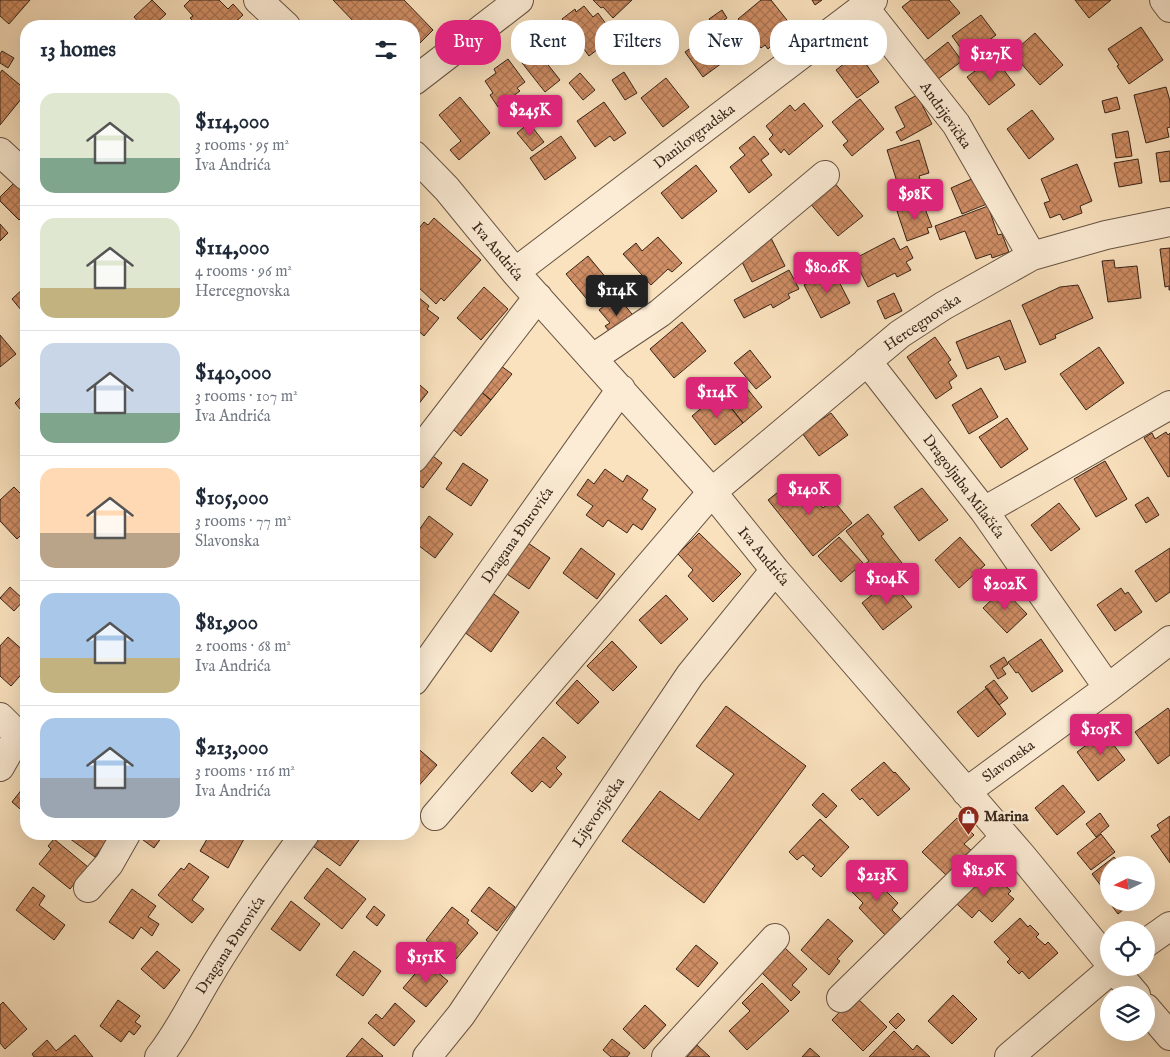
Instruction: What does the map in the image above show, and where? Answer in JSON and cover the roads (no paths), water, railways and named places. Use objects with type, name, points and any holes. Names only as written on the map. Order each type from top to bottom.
[{"type":"street","points":[[258,0],[280,20]]},
{"type":"street","points":[[420,77],[519,0]]},
{"type":"street","points":[[1164,0],[1170,8]]},
{"type":"street","name":"Andrijevička","points":[[868,4],[956,124],[1032,256]]},
{"type":"street","name":"Danilovgradska","points":[[515,272],[868,4]]},
{"type":"street","points":[[0,152],[20,170]]},
{"type":"street","name":"Iva Andrića","points":[[420,161],[446,189],[515,272],[712,492],[775,570],[1005,836],[1100,951]]},
{"type":"street","points":[[593,358],[660,313],[825,175]]},
{"type":"street","name":"Hercegnovska","points":[[434,816],[712,492],[900,334],[943,306],[1032,256],[1106,235],[1170,222]]},
{"type":"street","points":[[420,450],[538,297]]},
{"type":"street","name":"Dragoljuba Milačića","points":[[867,361],[984,511],[1108,688]]},
{"type":"street","name":"Dragana Đurovića","points":[[420,672],[620,389]]},
{"type":"street","points":[[984,511],[1170,405]]},
{"type":"street","name":"Lijevoriječka","points":[[427,1057],[461,1015],[690,675],[775,570]]},
{"type":"street","name":"Slavonska","points":[[966,792],[1170,640]]},
{"type":"street","points":[[0,767],[15,731]]},
{"type":"street","points":[[841,998],[1005,836]]},
{"type":"street","points":[[88,888],[109,864],[123,840]]},
{"type":"street","name":"Dragana Đurovića","points":[[159,1057],[186,1018],[207,979],[301,840]]},
{"type":"street","points":[[1155,937],[1170,926]]},
{"type":"street","points":[[666,1057],[775,938]]},
{"type":"street","points":[[1009,1057],[1104,976]]},
{"type":"street","points":[[1120,976],[1128,986]]},
{"type":"street","points":[[1155,1018],[1170,1036]]},
{"type":"place","name":"Marina","points":[[968,835]]}]
